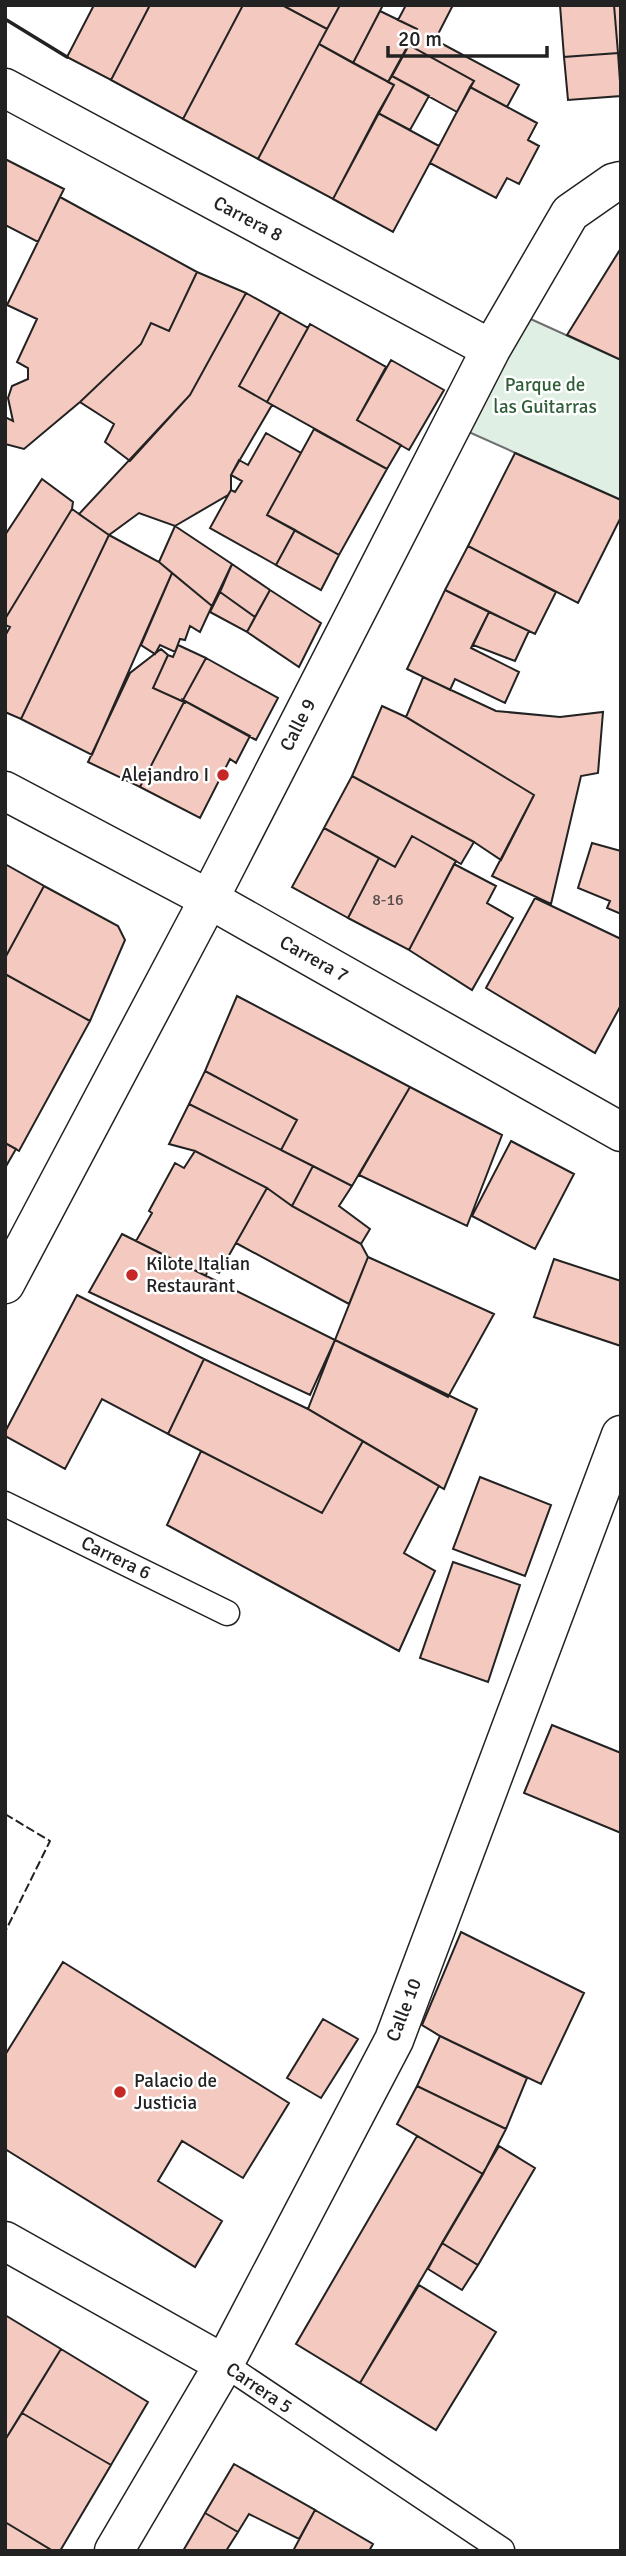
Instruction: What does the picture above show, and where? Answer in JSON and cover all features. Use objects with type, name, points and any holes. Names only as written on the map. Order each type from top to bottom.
[{"type":"main road","name":"Carrera 8","points":[[5,88],[491,349]]},
{"type":"main road","name":"Calle 9","points":[[5,1284],[209,899],[491,349],[570,213],[617,182]]},
{"type":"main road","name":"Carrera 7","points":[[5,791],[209,899],[621,1132]]},
{"type":"main road","name":"Calle 10","points":[[114,2551],[224,2364],[394,2040],[621,1435]]},
{"type":"main road","name":"Carrera 5","points":[[5,2241],[224,2364]]},
{"type":"lane","name":"Carrera 6","points":[[5,1504],[227,1613]]},
{"type":"lane","name":"Carrera 5","points":[[224,2364],[502,2550]]},
{"type":"green space","name":"Parque de las Guitarras","points":[[513,311],[621,360],[621,500],[453,425]]},
{"type":"building","points":[[94,5],[150,5],[111,80],[67,57]]},
{"type":"building","points":[[150,5],[243,5],[183,119],[111,80]]},
{"type":"building","points":[[243,5],[282,5],[327,29],[258,159],[183,119]]},
{"type":"building","points":[[282,5],[340,5],[327,29]]},
{"type":"building","points":[[340,5],[383,5],[353,63],[319,44]]},
{"type":"building","points":[[406,5],[453,5],[435,40],[519,85],[507,107],[470,87],[474,81],[409,45],[417,29],[398,20]]},
{"type":"building","points":[[560,5],[614,5],[618,53],[564,57]]},
{"type":"building","points":[[614,5],[621,5],[621,86],[618,53]]},
{"type":"building","points":[[380,11],[417,29],[388,82],[353,63]]},
{"type":"building","points":[[319,44],[394,85],[333,199],[258,159]]},
{"type":"building","points":[[409,45],[474,81],[457,112],[392,76]]},
{"type":"building","points":[[618,53],[621,96],[568,100],[564,57]]},
{"type":"building","points":[[392,76],[429,96],[410,130],[378,113],[394,85],[388,82]]},
{"type":"building","points":[[470,87],[537,123],[528,140],[539,146],[519,184],[507,178],[496,198],[430,163]]},
{"type":"building","points":[[378,113],[439,146],[393,232],[333,199]]},
{"type":"building","points":[[5,159],[64,189],[38,242],[5,225]]},
{"type":"building","points":[[60,197],[197,272],[169,331],[151,323],[141,344],[80,402],[24,449],[5,444],[5,417],[13,421],[8,398],[12,386],[28,379],[28,368],[17,362],[37,319],[7,305]]},
{"type":"building","points":[[621,248],[621,360],[567,335]]},
{"type":"building","points":[[197,272],[246,293],[190,395],[130,461],[105,442],[114,424],[80,402],[141,344],[151,323],[169,331]]},
{"type":"building","points":[[246,293],[280,312],[239,386],[272,405],[231,475],[231,490],[228,495],[175,526],[139,513],[109,535],[79,514],[190,395]]},
{"type":"building","points":[[280,312],[308,328],[267,402],[239,386]]},
{"type":"building","points":[[310,324],[386,367],[357,420],[401,445],[387,469],[267,402]]},
{"type":"building","points":[[391,360],[444,390],[409,450],[357,420]]},
{"type":"building","points":[[314,429],[387,469],[339,555],[267,515]]},
{"type":"building","points":[[266,433],[301,453],[267,515],[295,530],[276,565],[210,528],[231,490],[235,492],[242,481],[231,475],[239,460],[248,465]]},
{"type":"building","points":[[515,453],[621,500],[621,517],[578,603],[468,546]]},
{"type":"building","points":[[42,479],[73,502],[72,509],[5,619],[5,535]]},
{"type":"building","points":[[72,509],[109,535],[21,719],[5,712],[5,636],[10,627],[5,625],[5,619]]},
{"type":"building","points":[[175,526],[232,564],[212,606],[159,562]]},
{"type":"building","points":[[295,530],[339,555],[321,590],[276,565]]},
{"type":"building","points":[[109,535],[159,562],[172,573],[92,755],[21,719]]},
{"type":"building","points":[[468,546],[556,592],[535,634],[445,590]]},
{"type":"building","points":[[232,564],[270,590],[255,617],[220,592]]},
{"type":"building","points":[[172,573],[212,606],[200,632],[190,626],[185,640],[180,639],[175,652],[160,645],[155,654],[141,645]]},
{"type":"building","points":[[270,590],[321,623],[299,667],[247,632]]},
{"type":"building","points":[[445,590],[489,612],[471,648],[519,672],[505,703],[455,679],[450,690],[407,669]]},
{"type":"building","points":[[220,592],[255,617],[247,632],[210,612]]},
{"type":"building","points":[[489,612],[529,631],[515,661],[473,645]]},
{"type":"building","points":[[178,645],[206,658],[184,702],[153,688],[168,655],[173,657]]},
{"type":"building","points":[[161,649],[168,655],[153,688],[184,702],[140,787],[88,762],[130,673]]},
{"type":"building","points":[[206,658],[278,698],[256,740],[183,700]]},
{"type":"building","points":[[423,677],[496,711],[560,717],[603,712],[598,773],[581,776],[551,904],[492,876],[534,795],[406,717]]},
{"type":"building","points":[[183,700],[250,736],[236,763],[230,759],[200,818],[140,787]]},
{"type":"building","points":[[382,706],[406,717],[534,795],[501,860],[474,842],[352,776]]},
{"type":"building","points":[[352,776],[474,842],[461,864],[412,836],[395,867],[324,828]]},
{"type":"building","points":[[324,828],[379,858],[348,918],[292,887]]},
{"type":"building","points":[[412,836],[456,861],[409,950],[348,918],[379,858],[395,867]]},
{"type":"building","points":[[592,843],[621,851],[621,914],[607,908],[610,901],[578,888]]},
{"type":"building","points":[[5,864],[44,886],[5,958]]},
{"type":"building","points":[[454,864],[496,886],[487,903],[513,918],[472,990],[409,950]]},
{"type":"building","points":[[44,886],[118,926],[125,940],[90,1021],[5,974],[5,958]]},
{"type":"building","points":[[535,898],[621,939],[621,1005],[595,1053],[486,988]]},
{"type":"building","points":[[5,974],[90,1021],[19,1151],[5,1143]]},
{"type":"building","points":[[237,996],[410,1087],[352,1186],[281,1150],[297,1120],[205,1071]]},
{"type":"building","points":[[205,1071],[297,1120],[281,1150],[189,1104]]},
{"type":"building","points":[[410,1087],[502,1135],[467,1226],[359,1175]]},
{"type":"building","points":[[189,1104],[313,1166],[292,1206],[267,1188],[195,1151],[169,1144]]},
{"type":"building","points":[[511,1141],[574,1174],[535,1249],[472,1216]]},
{"type":"building","points":[[5,1143],[16,1149],[5,1168]]},
{"type":"building","points":[[195,1151],[267,1188],[219,1273],[208,1267],[206,1276],[136,1241],[175,1163],[184,1168]]},
{"type":"building","points":[[313,1166],[352,1186],[339,1206],[370,1229],[361,1244],[292,1206]]},
{"type":"building","points":[[267,1188],[292,1206],[361,1244],[368,1257],[349,1304],[236,1243]]},
{"type":"building","points":[[122,1234],[335,1340],[310,1395],[89,1292]]},
{"type":"building","points":[[368,1257],[494,1314],[448,1397],[335,1340]]},
{"type":"building","points":[[554,1259],[621,1281],[621,1346],[534,1317]]},
{"type":"building","points":[[77,1295],[204,1359],[168,1434],[102,1399],[65,1469],[5,1436],[5,1432]]},
{"type":"building","points":[[335,1340],[477,1409],[444,1489],[308,1409]]},
{"type":"building","points":[[204,1359],[308,1409],[363,1441],[322,1513],[168,1434]]},
{"type":"building","points":[[363,1441],[439,1486],[404,1553],[435,1571],[399,1651],[167,1525],[201,1451],[322,1513]]},
{"type":"building","points":[[480,1477],[551,1505],[525,1576],[453,1549]]},
{"type":"building","points":[[453,1562],[520,1585],[488,1682],[420,1658]]},
{"type":"building","points":[[552,1725],[621,1753],[621,1833],[524,1793]]},
{"type":"building","points":[[461,1932],[584,1993],[541,2084],[422,2025]]},
{"type":"building","points":[[63,1962],[289,2103],[243,2178],[182,2141],[158,2181],[222,2221],[195,2267],[5,2149],[5,2055]]},
{"type":"building","points":[[323,2019],[358,2039],[321,2098],[287,2078]]},
{"type":"building","points":[[440,2036],[527,2078],[506,2129],[417,2086]]},
{"type":"building","points":[[417,2086],[506,2129],[483,2174],[397,2124]]},
{"type":"building","points":[[417,2136],[483,2174],[360,2383],[296,2344]]},
{"type":"building","points":[[499,2146],[535,2168],[478,2265],[442,2243]]},
{"type":"building","points":[[442,2243],[478,2265],[462,2290],[428,2269]]},
{"type":"building","points":[[419,2285],[496,2332],[436,2430],[360,2383]]},
{"type":"building","points":[[5,2315],[61,2349],[5,2440]]},
{"type":"building","points":[[61,2349],[148,2402],[111,2465],[22,2413]]},
{"type":"building","points":[[22,2413],[111,2465],[60,2551],[53,2551],[5,2522],[5,2440]]},
{"type":"building","points":[[234,2464],[315,2510],[299,2539],[249,2514],[238,2532],[205,2513]]},
{"type":"building","points":[[315,2510],[373,2544],[369,2551],[293,2551]]},
{"type":"building","points":[[205,2513],[238,2532],[226,2551],[183,2551]]},
{"type":"building","points":[[5,2522],[53,2551],[5,2551]]},
{"type":"fence","points":[[5,1814],[50,1841],[5,1932]]},
{"type":"wall","points":[[5,19],[67,57]]},
{"type":"place","name":"Alejandro I","points":[[223,775]]},
{"type":"place","name":"Kilote Italian Restaurant","points":[[132,1275]]},
{"type":"place","name":"Palacio de Justicia","points":[[120,2092]]}]
